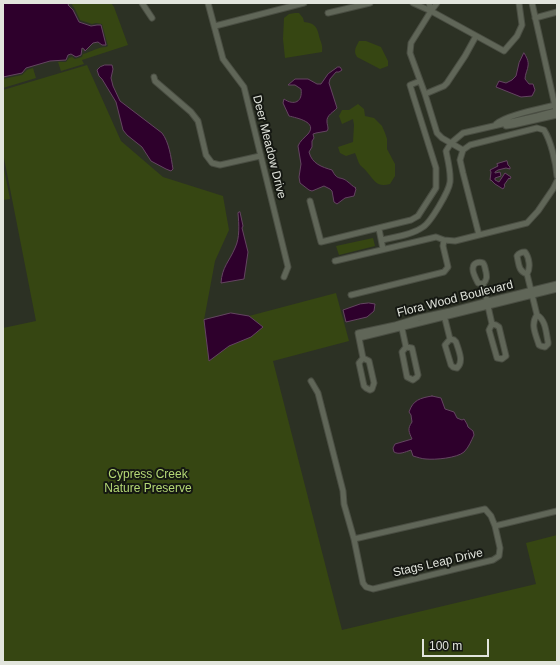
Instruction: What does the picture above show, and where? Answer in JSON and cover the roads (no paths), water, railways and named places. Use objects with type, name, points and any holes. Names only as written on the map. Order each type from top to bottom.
[{"type":"street","points":[[142,3],[152,18]]},
{"type":"street","name":"Deer Meadow Drive","points":[[208,3],[215,26],[222,59],[244,87],[288,267],[284,277]]},
{"type":"street","points":[[215,26],[283,5],[304,3]]},
{"type":"street","points":[[328,13],[370,3]]},
{"type":"street","points":[[413,3],[431,11],[504,51],[517,36],[522,25],[519,3]]},
{"type":"street","points":[[429,3],[431,11]]},
{"type":"street","points":[[437,3],[411,43],[410,53],[437,133],[442,138],[463,150]]},
{"type":"street","points":[[532,3],[556,111]]},
{"type":"street","points":[[535,18],[557,12]]},
{"type":"street","points":[[425,94],[444,86],[447,83],[476,36]]},
{"type":"street","points":[[154,77],[155,81],[191,112],[198,121],[206,155],[212,163],[220,165],[260,156]]},
{"type":"street","points":[[310,202],[321,242],[379,229],[411,220],[418,216],[436,188],[436,168],[410,84],[420,81]]},
{"type":"street","points":[[382,240],[412,232],[424,226],[436,211],[450,183],[450,173],[446,151],[451,143],[463,133],[493,126],[514,125],[556,111]]},
{"type":"street","points":[[493,126],[499,121],[507,118],[556,111]]},
{"type":"street","points":[[479,235],[460,160],[463,150],[470,145],[537,128],[544,130],[548,137],[557,176]]},
{"type":"street","points":[[335,262],[436,237],[444,240],[455,241],[527,223],[538,211],[553,189],[557,180]]},
{"type":"street","points":[[379,229],[383,249]]},
{"type":"street","points":[[351,295],[444,272],[448,268],[443,246],[444,240]]},
{"type":"street","points":[[527,274],[537,315],[541,317],[543,321],[548,342],[545,347],[539,345],[533,324],[537,315]]},
{"type":"street","points":[[483,284],[492,324],[489,330],[497,358],[502,359],[506,356],[499,327],[492,324]]},
{"type":"street","name":"Flora Wood Boulevard","points":[[532,293],[557,284]]},
{"type":"street","name":"Flora Wood Boulevard","points":[[364,358],[358,336],[401,325],[418,318],[444,315],[532,293],[557,290]]},
{"type":"street","points":[[444,315],[450,339],[446,345],[451,365],[457,368],[461,362],[456,342],[450,339]]},
{"type":"street","points":[[401,325],[406,346],[402,352],[407,377],[413,380],[418,375],[412,348],[406,346]]},
{"type":"street","points":[[364,358],[369,361],[374,383],[372,389],[370,390],[364,386],[359,363],[364,358]]},
{"type":"street","name":"Stags Leap Drive","points":[[311,381],[318,393],[344,504],[354,539],[363,582],[366,587],[373,588],[493,560],[499,556],[500,548],[491,516],[485,509],[354,539]]},
{"type":"street","points":[[494,526],[557,511]]},
{"type":"park label","name":"Cypress Creek Nature Preserve","points":[[148,482]]}]
